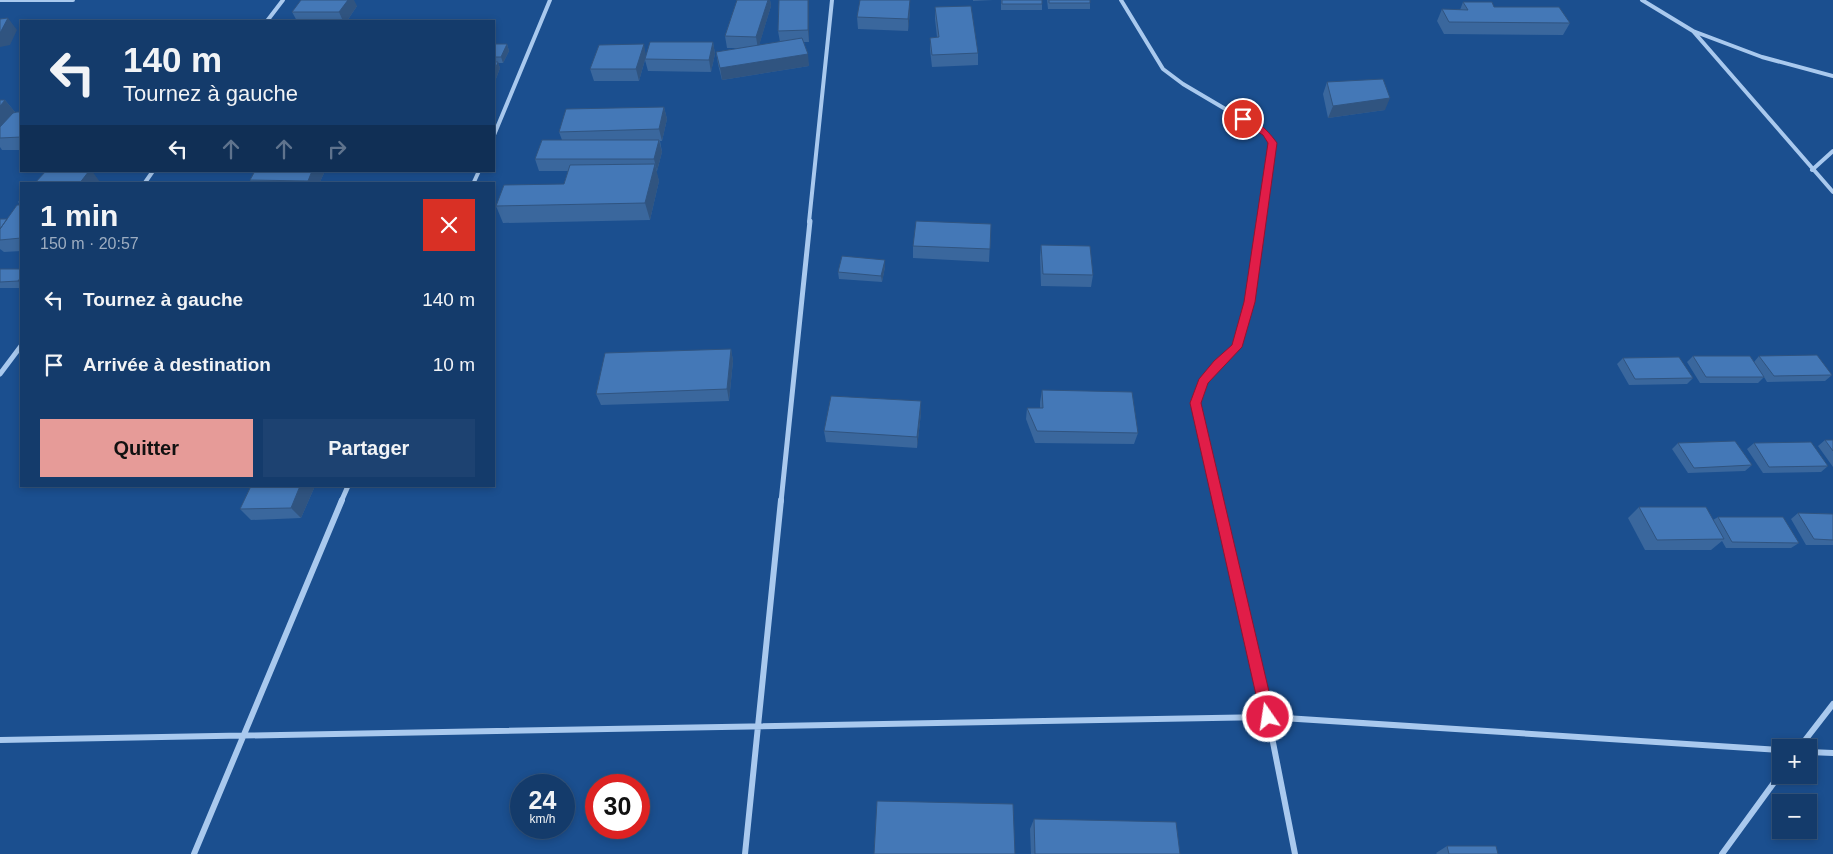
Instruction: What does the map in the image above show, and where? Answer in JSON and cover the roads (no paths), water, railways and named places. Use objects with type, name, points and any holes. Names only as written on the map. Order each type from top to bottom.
[{"type":"street","points":[[0,0],[73,0]]},
{"type":"street","points":[[268,20],[283,0]]},
{"type":"street","points":[[495,133],[550,0]]},
{"type":"street","points":[[745,854],[832,0]]},
{"type":"street","points":[[1121,0],[1163,69],[1183,84],[1266,133],[1272,143],[1250,302],[1236,347],[1217,364],[1203,382],[1196,403],[1268,717],[1295,854]]},
{"type":"street","points":[[1642,0],[1693,31],[1762,57],[1833,76]]},
{"type":"street","points":[[1693,31],[1833,192]]},
{"type":"street","points":[[1812,170],[1833,151]]},
{"type":"street","points":[[0,374],[20,347]]},
{"type":"street","points":[[194,854],[348,487]]},
{"type":"street","points":[[1806,739],[1833,704]]},
{"type":"street","points":[[0,740],[1268,717],[1772,749]]},
{"type":"street","points":[[1817,752],[1833,753]]},
{"type":"street","points":[[1722,854],[1773,784]]}]
